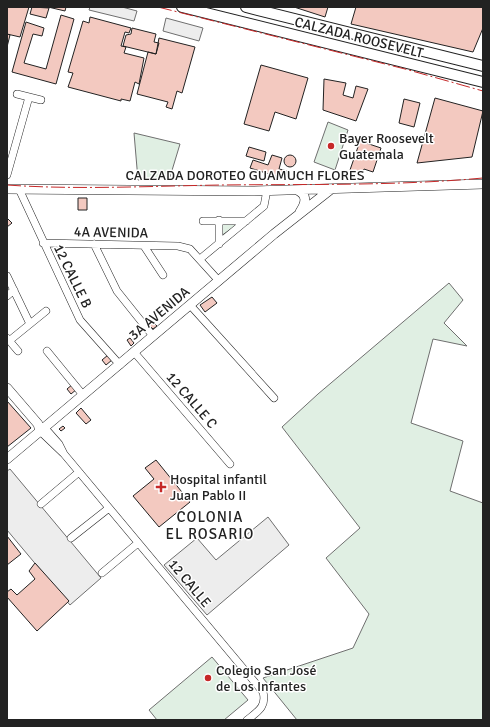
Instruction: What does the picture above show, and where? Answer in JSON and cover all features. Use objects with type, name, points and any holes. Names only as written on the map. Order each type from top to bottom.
[{"type":"highway","name":"CALZADA ROOSEVELT","points":[[182,7],[483,82]]},
{"type":"highway","name":"CALZADA ROOSEVELT","points":[[246,7],[483,66]]},
{"type":"highway","points":[[396,60],[382,55],[379,51],[385,48],[402,46]]},
{"type":"main road","name":"CALZADA DOROTEO GUAMUCH FLORES","points":[[7,189],[330,190],[483,184]]},
{"type":"main road","points":[[297,190],[303,194],[305,198],[304,206],[300,213]]},
{"type":"main road","name":"3A AVENIDA","points":[[7,459],[41,427],[120,365],[300,213],[330,190]]},
{"type":"main road","name":"12 CALLE","points":[[7,388],[41,427]]},
{"type":"street","points":[[17,94],[41,100]]},
{"type":"street","points":[[7,175],[30,97]]},
{"type":"street","name":"12 CALLE B","points":[[19,189],[42,243],[80,320],[120,365]]},
{"type":"street","points":[[219,281],[200,259],[264,206],[267,190]]},
{"type":"street","points":[[203,220],[246,221]]},
{"type":"street","points":[[219,220],[219,244]]},
{"type":"street","name":"4A AVENIDA","points":[[42,243],[178,246],[190,250],[200,259]]},
{"type":"street","points":[[94,244],[117,291],[153,336]]},
{"type":"street","points":[[144,246],[163,275]]},
{"type":"street","points":[[7,276],[30,324]]},
{"type":"street","points":[[7,296],[14,290]]},
{"type":"street","points":[[190,305],[274,398]]},
{"type":"street","points":[[18,351],[8,339],[46,311]]},
{"type":"street","points":[[47,351],[83,395]]},
{"type":"street","name":"12 CALLE C","points":[[134,352],[230,464]]},
{"type":"street","name":"12 CALLE","points":[[41,427],[55,448],[64,454],[263,692],[265,700],[262,708],[247,720]]},
{"type":"street","points":[[41,504],[79,472]]},
{"type":"street","points":[[72,538],[109,508]]},
{"type":"street","points":[[102,573],[138,543]]},
{"type":"green space","name":"Bayer Roosevelt Guatemala","points":[[328,122],[348,130],[335,170],[314,162]]},
{"type":"green space","points":[[134,133],[180,144],[170,177],[138,180]]},
{"type":"green space","points":[[222,224],[238,224],[221,236]]},
{"type":"green space","points":[[449,283],[463,300],[444,323],[467,346],[433,339],[411,423],[463,441],[450,491],[483,503],[483,720],[297,720],[263,678],[353,648],[369,614],[326,558],[360,528],[282,427],[318,394]]},
{"type":"green space","name":"Colegio San José de Los Infantes","points":[[212,657],[248,700],[224,720],[157,720],[149,710]]},
{"type":"shaded area","points":[[90,7],[122,7],[137,11],[134,21],[89,10]]},
{"type":"shaded area","points":[[166,18],[203,28],[199,41],[163,31]]},
{"type":"shaded area","points":[[10,469],[101,578],[70,605],[7,530],[7,471]]},
{"type":"shaded area","points":[[268,517],[289,545],[207,615],[164,565],[197,538],[216,560]]},
{"type":"building","points":[[7,7],[29,7],[20,37],[7,34]]},
{"type":"building","points":[[32,7],[49,8],[46,18],[30,14]]},
{"type":"building","points":[[48,7],[66,7],[65,11]]},
{"type":"building","points":[[294,7],[328,7],[325,17]]},
{"type":"building","points":[[356,7],[483,7],[483,28],[473,52],[351,24]]},
{"type":"building","points":[[61,15],[74,19],[56,84],[12,72],[26,22],[44,28],[42,36],[33,34],[24,63],[46,69]]},
{"type":"building","points":[[90,17],[131,28],[129,33],[125,32],[121,46],[126,47],[124,53],[144,58],[139,84],[135,82],[130,101],[121,99],[121,101],[68,87],[73,73],[68,72],[83,21],[89,23]]},
{"type":"building","points":[[132,28],[156,34],[154,42],[159,43],[156,54],[123,46],[126,35],[131,34]]},
{"type":"building","points":[[7,34],[10,35],[7,47]]},
{"type":"building","points":[[159,38],[195,47],[182,93],[177,91],[172,109],[166,107],[168,102],[137,94],[148,52],[156,54]]},
{"type":"building","points":[[261,65],[308,78],[296,119],[275,112],[269,131],[244,124]]},
{"type":"building","name":"Bayer Roosevelt Guatemala","points":[[324,79],[346,83],[343,95],[353,98],[356,86],[368,89],[356,121],[323,110]]},
{"type":"building","points":[[435,98],[483,111],[472,157],[417,163]]},
{"type":"building","points":[[404,99],[420,103],[414,127],[399,123]]},
{"type":"building","name":"Bayer Roosevelt Guatemala","points":[[360,141],[381,148],[373,172],[364,169],[362,175],[350,170]]},
{"type":"building","points":[[249,147],[266,152],[264,161],[246,156]]},
{"type":"building","points":[[272,155],[282,158],[279,169],[287,171],[285,179],[250,168],[253,160],[268,165]]},
{"type":"building","points":[[288,155],[292,155],[296,161],[292,167],[288,167],[284,163],[284,159]]},
{"type":"building","points":[[78,198],[87,198],[87,210],[78,210]]},
{"type":"building","points":[[7,218],[12,223],[7,227]]},
{"type":"building","points":[[212,297],[217,303],[205,312],[200,305]]},
{"type":"building","points":[[152,321],[157,326],[153,329],[148,324]]},
{"type":"building","points":[[130,338],[134,343],[131,346],[127,340]]},
{"type":"building","points":[[108,355],[112,360],[106,365],[102,360]]},
{"type":"building","points":[[73,384],[77,389],[71,394],[67,389]]},
{"type":"building","points":[[7,401],[31,428],[7,447]]},
{"type":"building","points":[[81,408],[91,420],[86,424],[76,413]]},
{"type":"building","points":[[63,426],[65,428],[61,431],[59,429]]},
{"type":"building","name":"Hospital infantil Juan Pablo II","points":[[156,460],[190,502],[159,527],[133,496],[154,479],[145,468]]},
{"type":"building","points":[[7,536],[21,554],[7,565]]},
{"type":"building","points":[[35,563],[69,601],[37,631],[7,597],[7,592],[11,589],[17,595],[35,579],[29,571]]},
{"type":"power","points":[[158,7],[405,69],[483,91]]},
{"type":"power","points":[[7,185],[88,187],[352,184],[450,181],[483,178]]},
{"type":"place","name":"Bayer Roosevelt Guatemala","points":[[331,146]]},
{"type":"place","name":"Hospital infantil Juan Pablo II","points":[[161,487]]},
{"type":"place","name":"Colegio San José de Los Infantes","points":[[208,678]]},
{"type":"district","name":"COLONIA EL ROSARIO","points":[[210,526]]}]
